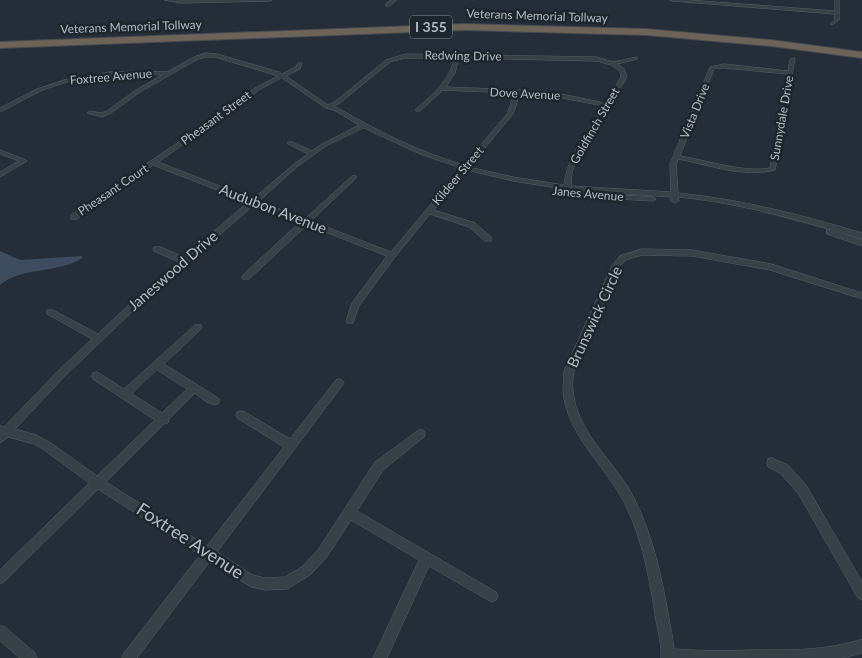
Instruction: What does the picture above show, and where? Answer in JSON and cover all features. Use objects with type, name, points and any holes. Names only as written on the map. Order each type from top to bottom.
[{"type":"highway","name":"Veterans Memorial Tollway","points":[[0,37],[442,18],[560,20]]},
{"type":"highway","name":"Veterans Memorial Tollway","points":[[580,20],[706,29],[862,46]]},
{"type":"highway","name":"Veterans Memorial Tollway","points":[[0,46],[465,27],[646,32],[771,43],[862,55]]},
{"type":"street","points":[[167,0],[270,0]]},
{"type":"street","points":[[388,4],[395,0]]},
{"type":"street","points":[[672,0],[837,13]]},
{"type":"street","points":[[832,24],[837,20],[837,0]]},
{"type":"street","name":"Janes Avenue","points":[[168,74],[206,55],[215,55],[281,75],[328,107],[330,111],[360,128],[462,170],[567,190],[675,198],[755,207],[862,236]]},
{"type":"street","name":"Redwing Drive","points":[[328,107],[338,102],[394,59],[406,56],[597,59],[613,64]]},
{"type":"street","points":[[418,110],[442,88],[454,72],[457,57]]},
{"type":"street","points":[[613,64],[635,58]]},
{"type":"street","name":"Sunnydale Drive","points":[[676,157],[762,171],[773,169],[794,59]]},
{"type":"street","name":"Pheasant Street","points":[[153,163],[228,111],[257,88],[298,68],[300,64]]},
{"type":"street","name":"Goldfinch Street","points":[[567,190],[569,172],[574,158],[624,77],[622,70],[613,64]]},
{"type":"street","name":"Vista Drive","points":[[675,198],[673,169],[676,157],[712,68],[724,66],[790,73]]},
{"type":"street","name":"Foxtree Avenue","points":[[0,110],[44,88],[70,80],[127,74],[168,74]]},
{"type":"street","points":[[90,113],[102,115],[109,112],[138,91],[168,74]]},
{"type":"street","name":"Dove Avenue","points":[[442,88],[556,94],[606,105]]},
{"type":"street","name":"Kildeer Street","points":[[350,322],[355,305],[392,255],[510,114],[515,92]]},
{"type":"street","name":"Janeswood Drive","points":[[2,433],[98,338],[254,202],[312,153],[360,128]]},
{"type":"street","points":[[290,144],[312,153]]},
{"type":"street","points":[[0,152],[24,161],[0,175]]},
{"type":"street","name":"Audubon Avenue","points":[[153,163],[392,255]]},
{"type":"street","name":"Pheasant Court","points":[[74,217],[153,163]]},
{"type":"street","points":[[246,277],[304,221],[354,177]]},
{"type":"street","name":"Janes Avenue","points":[[675,198],[760,214],[862,243]]},
{"type":"street","points":[[429,211],[472,226],[488,238]]},
{"type":"street","points":[[157,249],[185,261]]},
{"type":"street","name":"Brunswick Circle","points":[[668,656],[655,584],[642,535],[631,504],[573,415],[568,395],[569,371],[616,266],[624,258],[642,252],[692,253],[770,267],[862,296]]},
{"type":"street","points":[[50,312],[98,338]]},
{"type":"street","points":[[125,394],[198,327]]},
{"type":"street","points":[[157,365],[215,401]]},
{"type":"street","points":[[96,376],[164,420]]},
{"type":"street","points":[[133,656],[208,553],[339,383]]},
{"type":"street","points":[[0,578],[97,482],[164,420],[194,388]]},
{"type":"street","points":[[241,415],[290,445]]},
{"type":"street","name":"Foxtree Avenue","points":[[2,433],[41,443],[97,482],[251,581],[265,584],[287,583],[313,565],[379,466],[420,434]]},
{"type":"street","points":[[772,463],[784,469],[802,488],[862,594]]},
{"type":"street","points":[[348,512],[492,596]]},
{"type":"street","points":[[380,658],[427,557]]},
{"type":"street","points":[[0,632],[30,658]]},
{"type":"street","points":[[668,656],[806,656],[836,654],[862,646]]},
{"type":"shaded area","points":[[689,199],[786,217],[862,239],[775,216]]},
{"type":"water","points":[[0,251],[20,260],[82,256],[82,258],[62,266],[19,275],[0,285]]}]
